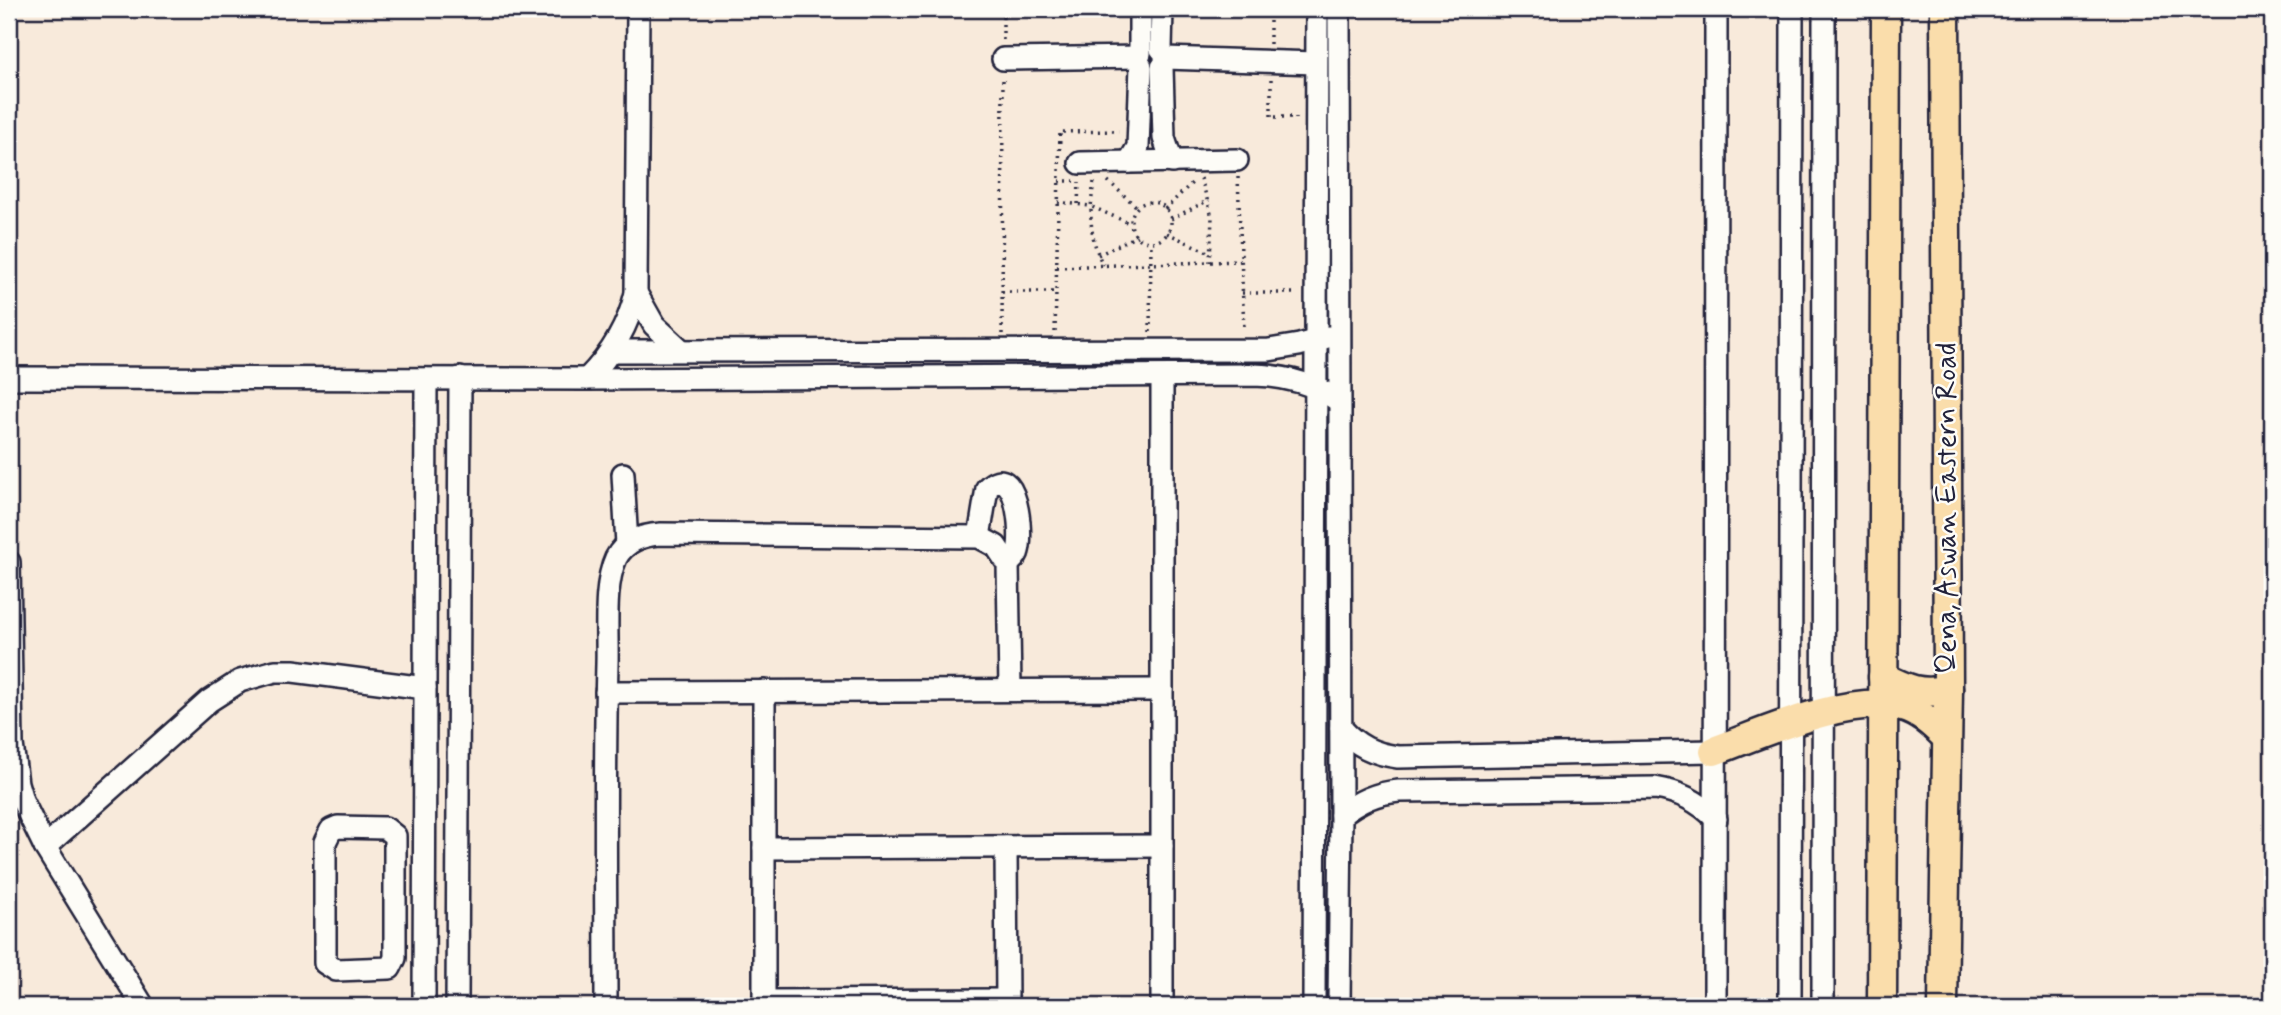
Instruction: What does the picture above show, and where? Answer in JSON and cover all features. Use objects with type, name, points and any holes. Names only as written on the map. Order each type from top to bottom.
[{"type":"main road","points":[[1882,1006],[1886,9]]},
{"type":"main road","name":"Qena, Aswan Eastern Road","points":[[1943,1006],[1948,689],[1945,9]]},
{"type":"main road","points":[[1884,677],[1923,693],[1948,689]]},
{"type":"main road","points":[[1714,751],[1823,713],[1882,705],[1915,713],[1927,719],[1947,737]]},
{"type":"street","points":[[587,379],[612,351],[627,323],[636,293],[638,9]]},
{"type":"street","points":[[1140,9],[1164,138],[1172,162]]},
{"type":"street","points":[[1129,162],[1138,147],[1151,59],[1162,9]]},
{"type":"street","points":[[1314,1006],[1317,9]]},
{"type":"street","points":[[1339,9],[1339,1006]]},
{"type":"street","points":[[1715,1006],[1716,9]]},
{"type":"street","points":[[1790,1006],[1792,9]]},
{"type":"street","points":[[1823,1006],[1824,9]]},
{"type":"street","points":[[1003,59],[1316,62]]},
{"type":"street","points":[[1093,166],[1129,162],[1237,160]]},
{"type":"street","points":[[636,293],[654,325],[681,350]]},
{"type":"street","points":[[612,351],[1150,348],[1245,350],[1284,348],[1315,342],[1340,333]]},
{"type":"street","points":[[9,378],[1266,376],[1290,379],[1315,387],[1339,401]]},
{"type":"street","points":[[1162,377],[1162,1006]]},
{"type":"street","points":[[457,1006],[460,378]]},
{"type":"street","points":[[424,1006],[426,379]]},
{"type":"street","points":[[623,474],[627,545]]},
{"type":"street","points":[[979,537],[987,488],[999,481],[1006,483],[1012,487],[1014,494],[1019,543],[1014,559],[1008,564]]},
{"type":"street","points":[[606,1006],[606,692],[609,582],[618,555],[627,545],[649,535],[661,534],[979,537],[996,546],[1008,564],[1010,690]]},
{"type":"street","points":[[9,562],[13,785],[45,847],[143,1006]]},
{"type":"street","points":[[45,847],[209,701],[240,681],[257,675],[293,671],[425,688]]},
{"type":"street","points":[[606,692],[1162,690]]},
{"type":"street","points":[[764,691],[764,1004],[1007,1003],[1006,847]]},
{"type":"street","points":[[1341,728],[1361,746],[1373,752],[1398,757],[1714,751]]},
{"type":"street","points":[[1341,815],[1362,800],[1399,791],[1655,789],[1689,797],[1716,819]]},
{"type":"street","points":[[338,827],[391,830],[397,842],[396,899],[394,964],[384,970],[330,968],[324,956],[324,931],[325,842],[331,830],[338,827]]},
{"type":"street","points":[[764,848],[1162,846]]},
{"type":"street","points":[[396,899],[424,898]]},
{"type":"path","points":[[1002,350],[1003,9]]},
{"type":"path","points":[[1270,9],[1272,117],[1296,117],[1296,130]]},
{"type":"path","points":[[1237,160],[1245,350]]},
{"type":"path","points":[[1093,166],[1090,206],[1093,240],[1102,265]]},
{"type":"path","points":[[1093,166],[1138,208]]},
{"type":"path","points":[[1165,209],[1200,176],[1209,200],[1213,226],[1210,262]]},
{"type":"path","points":[[1171,219],[1209,200]]},
{"type":"path","points":[[1058,202],[1090,206],[1131,224],[1137,236],[1151,242],[1163,238],[1171,219],[1165,209],[1154,203],[1143,204],[1138,208],[1131,224]]},
{"type":"path","points":[[1167,233],[1212,254]]},
{"type":"path","points":[[1098,256],[1137,236]]},
{"type":"path","points":[[1150,348],[1151,242]]},
{"type":"path","points":[[1057,267],[1241,261]]},
{"type":"path","points":[[1002,292],[1056,292]]},
{"type":"path","points":[[1242,293],[1296,293]]}]
